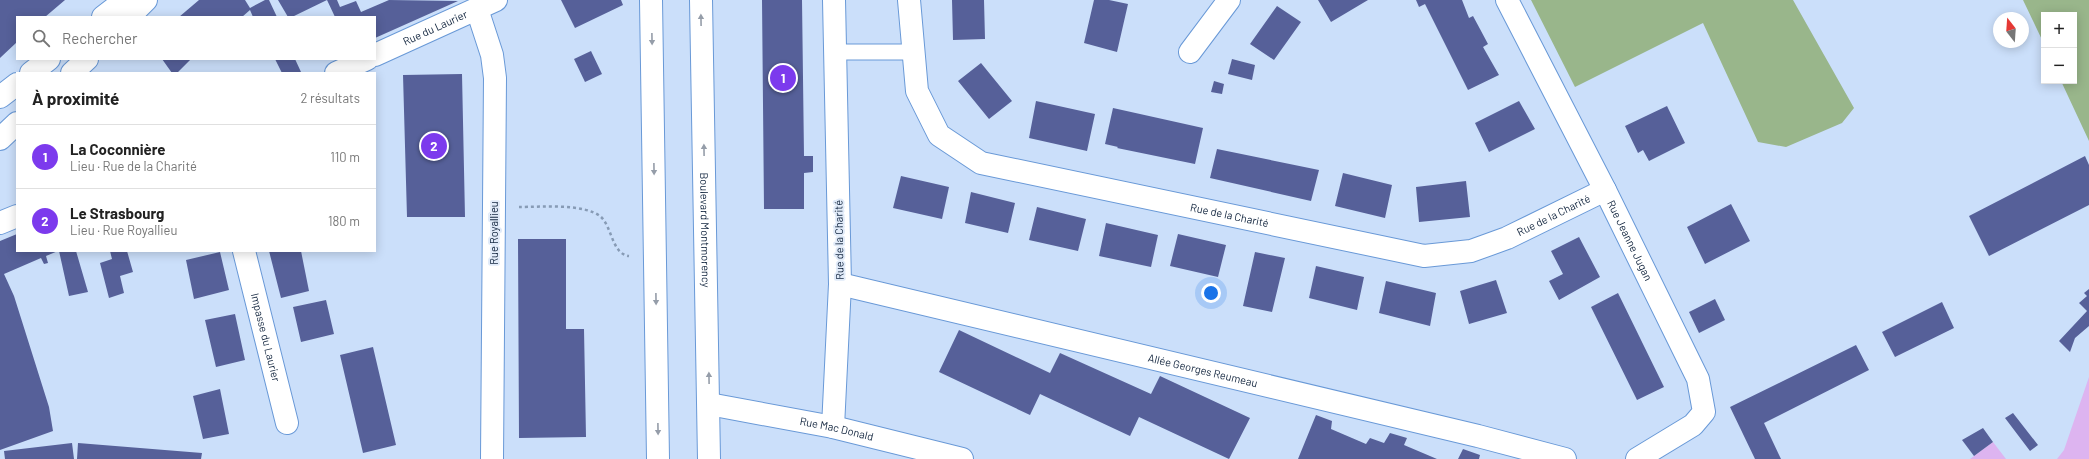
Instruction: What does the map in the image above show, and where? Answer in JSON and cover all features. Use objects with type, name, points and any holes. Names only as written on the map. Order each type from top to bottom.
[{"type":"street","points":[[104,16],[125,0]]},
{"type":"street","points":[[130,16],[146,0]]},
{"type":"street","points":[[651,0],[658,459]]},
{"type":"street","name":"Boulevard Montmorency","points":[[700,0],[710,459]]},
{"type":"street","name":"Rue de la Charité","points":[[833,427],[840,284],[834,0]]},
{"type":"street","name":"Rue de la Charité","points":[[909,0],[917,91],[939,135],[981,163],[1424,256],[1471,251],[1507,238],[1604,190]]},
{"type":"street","points":[[1190,52],[1229,0]]},
{"type":"street","name":"Rue Jeanne Jugan","points":[[1507,0],[1698,379],[1704,412],[1693,425],[1637,459]]},
{"type":"street","name":"Rue du Laurier","points":[[376,55],[486,4]]},
{"type":"street","name":"Rue Royallieu","points":[[486,4],[495,78],[492,459]]},
{"type":"street","points":[[32,72],[48,60]]},
{"type":"street","points":[[73,72],[86,60]]},
{"type":"street","points":[[338,72],[365,60]]},
{"type":"street","points":[[0,97],[16,85]]},
{"type":"street","points":[[0,139],[16,124]]},
{"type":"street","points":[[0,224],[16,216]]},
{"type":"street","name":"Impasse du Laurier","points":[[244,252],[287,423]]},
{"type":"street","name":"Allée Georges Reumeau","points":[[840,284],[1478,436],[1565,459]]},
{"type":"street","name":"Rue Mac Donald","points":[[709,404],[833,427],[962,459]]},
{"type":"lane","points":[[835,52],[913,52]]},
{"type":"path","points":[[494,207],[578,208],[591,212],[602,217],[618,249],[624,255],[655,258]]},
{"type":"green space","points":[[1531,0],[1793,0],[1854,108],[1842,123],[1786,147],[1758,142],[1703,23],[1575,87]]},
{"type":"green space","points":[[2023,0],[2089,0],[2089,141],[2062,84],[2077,84],[2077,12],[2041,12],[2041,38]]},
{"type":"shaded area","points":[[2089,377],[2089,459],[2057,459],[2064,450]]},
{"type":"shaded area","points":[[1993,442],[2006,459],[1970,459]]},
{"type":"building","points":[[0,0],[65,0],[46,16],[16,16],[16,43],[0,58]]},
{"type":"building","points":[[199,0],[245,0],[250,8],[265,0],[269,0],[277,16],[253,16],[250,10],[243,16],[180,16]]},
{"type":"building","points":[[278,0],[327,0],[294,16],[287,16]]},
{"type":"building","points":[[327,0],[337,0],[340,7],[356,1],[361,12],[389,0],[458,1],[376,38],[376,16],[335,16]]},
{"type":"building","points":[[561,0],[621,0],[623,5],[575,28]]},
{"type":"building","points":[[762,0],[802,0],[804,156],[813,156],[813,172],[804,173],[804,209],[764,209]]},
{"type":"building","points":[[952,0],[984,0],[985,39],[953,40]]},
{"type":"building","points":[[1094,0],[1109,0],[1128,4],[1117,52],[1084,43]]},
{"type":"building","points":[[1318,0],[1368,0],[1331,22]]},
{"type":"building","points":[[1416,0],[1462,0],[1469,18],[1473,16],[1488,44],[1483,47],[1499,75],[1468,90],[1425,4],[1419,7]]},
{"type":"building","points":[[1277,6],[1301,22],[1274,60],[1250,44]]},
{"type":"building","points":[[591,51],[602,74],[585,82],[574,59]]},
{"type":"building","points":[[1232,59],[1255,65],[1252,80],[1228,74]]},
{"type":"building","points":[[163,60],[190,60],[178,72],[171,72]]},
{"type":"building","points":[[276,60],[295,60],[301,72],[282,72]]},
{"type":"building","points":[[981,63],[1012,101],[989,119],[958,81]]},
{"type":"building","points":[[462,74],[465,217],[407,217],[403,75]]},
{"type":"building","points":[[1214,81],[1224,84],[1222,94],[1211,92]]},
{"type":"building","points":[[1036,101],[1095,114],[1087,151],[1029,138]]},
{"type":"building","points":[[1519,101],[1535,129],[1489,152],[1475,123]]},
{"type":"building","points":[[1667,106],[1685,143],[1649,161],[1643,150],[1638,153],[1625,126]]},
{"type":"building","points":[[1113,108],[1203,128],[1195,164],[1117,148],[1118,147],[1105,144]]},
{"type":"building","points":[[1217,149],[1319,170],[1311,201],[1210,178]]},
{"type":"building","points":[[2085,156],[2089,165],[2089,205],[1989,256],[1969,216]]},
{"type":"building","points":[[1343,173],[1392,185],[1385,218],[1335,206]]},
{"type":"building","points":[[901,176],[949,187],[942,219],[893,208]]},
{"type":"building","points":[[1466,181],[1470,217],[1419,222],[1416,187]]},
{"type":"building","points":[[971,192],[1015,203],[1008,233],[965,223]]},
{"type":"building","points":[[1731,204],[1750,241],[1705,264],[1687,227]]},
{"type":"building","points":[[1037,207],[1086,219],[1078,251],[1029,240]]},
{"type":"building","points":[[1106,223],[1158,235],[1151,267],[1099,256]]},
{"type":"building","points":[[16,234],[16,252],[56,252],[46,256],[48,263],[44,264],[41,258],[4,274],[14,296],[49,407],[53,431],[0,450],[0,241]]},
{"type":"building","points":[[1178,234],[1226,245],[1218,277],[1170,266]]},
{"type":"building","points":[[1579,237],[1600,277],[1559,300],[1549,281],[1563,274],[1551,251]]},
{"type":"building","points":[[518,239],[566,239],[566,329],[584,329],[586,437],[519,438]]},
{"type":"building","points":[[59,252],[76,252],[88,292],[69,296]]},
{"type":"building","points":[[110,252],[127,252],[133,272],[120,276],[124,293],[109,298],[100,263],[112,259]]},
{"type":"building","points":[[220,252],[229,290],[194,299],[186,260]]},
{"type":"building","points":[[269,252],[301,252],[309,291],[281,298]]},
{"type":"building","points":[[1255,252],[1285,258],[1272,312],[1243,306]]},
{"type":"building","points":[[1316,266],[1364,277],[1357,310],[1309,298]]},
{"type":"building","points":[[1496,280],[1507,313],[1469,324],[1460,291]]},
{"type":"building","points":[[1386,281],[1436,293],[1430,326],[1379,313]]},
{"type":"building","points":[[2089,289],[2089,326],[2075,338],[2070,352],[2059,341],[2087,311],[2079,303],[2087,296],[2084,293]]},
{"type":"building","points":[[1618,293],[1664,387],[1637,400],[1591,307]]},
{"type":"building","points":[[1715,299],[1725,320],[1699,333],[1689,312]]},
{"type":"building","points":[[326,300],[334,334],[301,342],[293,307]]},
{"type":"building","points":[[1942,302],[1954,328],[1895,357],[1882,332]]},
{"type":"building","points":[[235,314],[245,360],[216,367],[205,320]]},
{"type":"building","points":[[959,330],[1050,373],[1060,353],[1151,394],[1160,376],[1250,418],[1229,459],[1139,417],[1130,436],[1040,394],[1030,415],[939,372]]},
{"type":"building","points":[[1856,345],[1869,370],[1764,423],[1781,459],[1755,459],[1730,407]]},
{"type":"building","points":[[373,347],[396,445],[363,453],[340,355]]},
{"type":"building","points":[[220,389],[229,434],[203,439],[193,396]]},
{"type":"building","points":[[2013,413],[2038,445],[2030,451],[2005,418]]},
{"type":"building","points":[[1316,415],[1332,421],[1331,429],[1366,444],[1370,438],[1384,443],[1390,433],[1407,438],[1404,445],[1437,459],[1298,459]]},
{"type":"building","points":[[1983,428],[1993,442],[1974,456],[1962,440]]},
{"type":"building","points":[[72,443],[74,459],[5,459],[4,451]]},
{"type":"building","points":[[78,443],[202,453],[201,459],[77,459]]},
{"type":"building","points":[[1463,449],[1480,455],[1479,459],[1458,459]]},
{"type":"place","name":"La Coconnière","points":[[783,78]]},
{"type":"place","name":"Le Strasbourg","points":[[434,146]]}]
